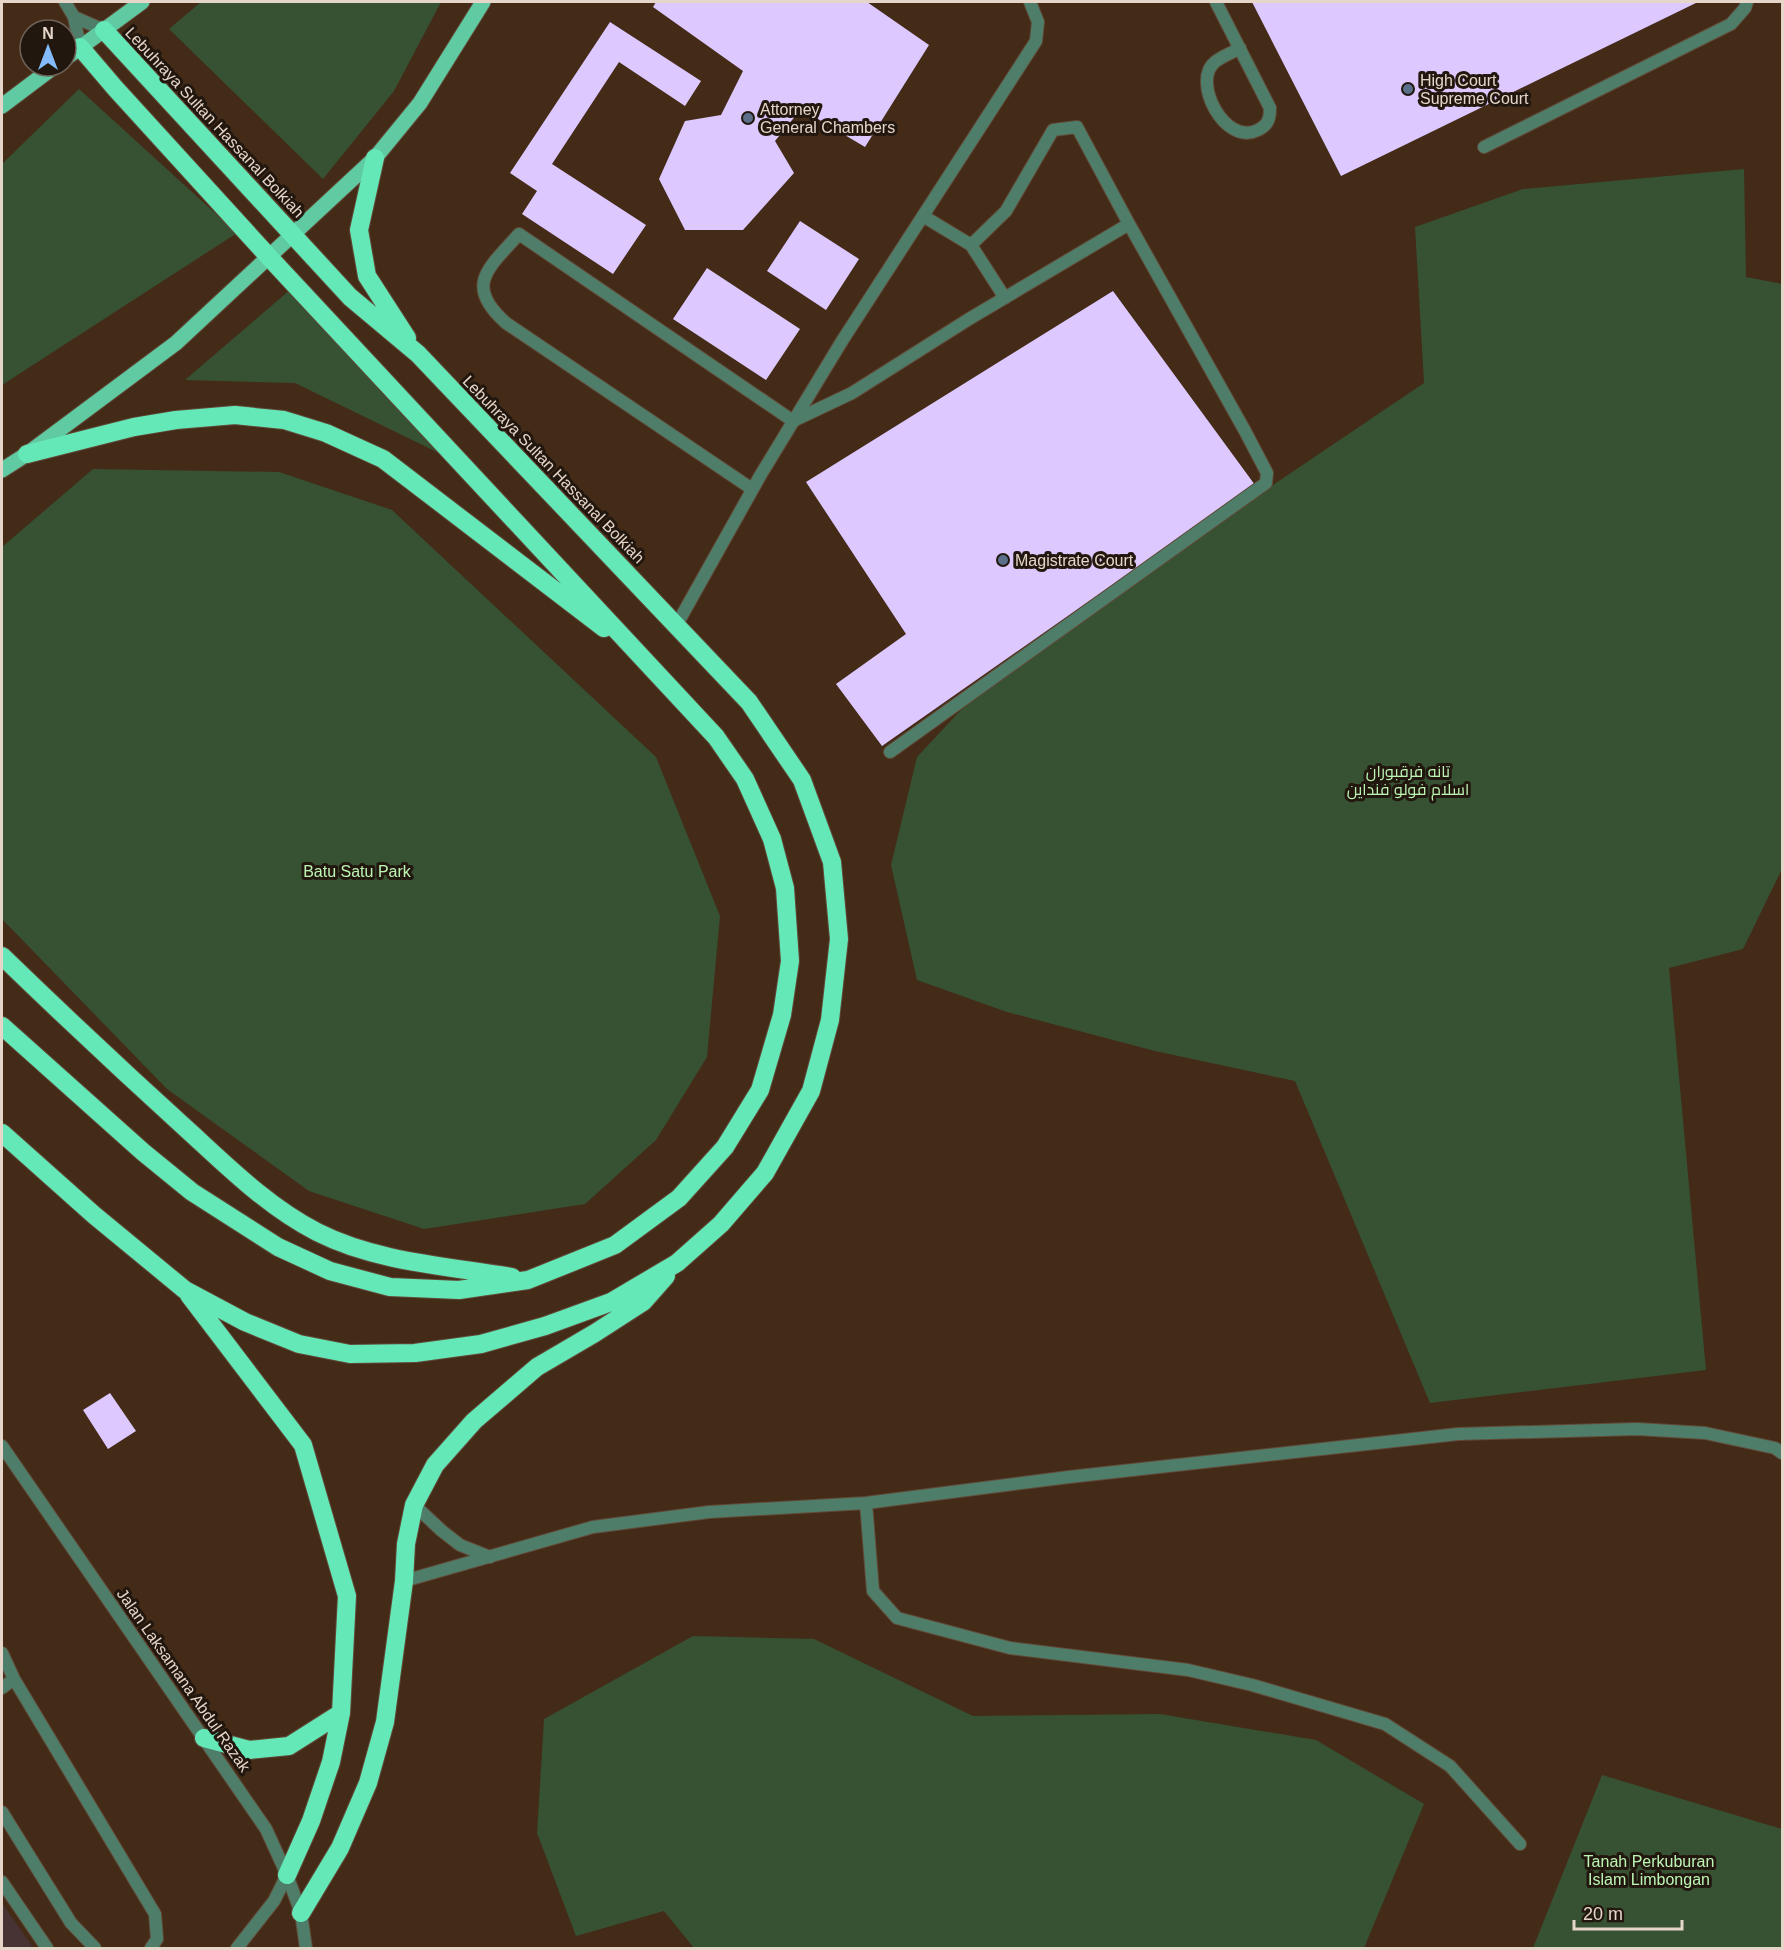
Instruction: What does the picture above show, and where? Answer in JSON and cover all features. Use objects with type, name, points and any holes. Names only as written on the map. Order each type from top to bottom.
[{"type":"highway","name":"Lebuhraya Sultan Hassanal Bolkiah","points":[[2,1133],[94,1215],[185,1290],[245,1322],[299,1344],[350,1354],[416,1353],[481,1344],[545,1326],[611,1302],[677,1263],[721,1224],[765,1173],[811,1091],[830,1020],[839,939],[831,862],[802,780],[749,702],[418,354],[350,297],[104,30]]},
{"type":"highway","points":[[2,1026],[143,1152],[192,1192],[278,1247],[330,1271],[390,1287],[459,1290],[528,1280],[615,1245],[679,1198],[725,1147],[760,1090],[782,1016],[790,961],[785,888],[772,838],[745,779],[716,737],[269,257],[123,96],[78,56]]},
{"type":"highway","points":[[375,158],[359,230],[367,276],[418,354]]},
{"type":"highway","points":[[27,454],[134,427],[235,415],[284,420],[315,430],[383,459],[646,660]]},
{"type":"highway","points":[[2,956],[152,1097],[272,1203],[316,1232],[354,1248],[399,1259],[528,1280]]},
{"type":"highway","points":[[301,1913],[340,1848],[368,1783],[385,1722],[404,1581],[406,1544],[414,1505],[435,1465],[474,1421],[537,1367],[643,1302],[677,1263]]},
{"type":"highway","points":[[185,1290],[303,1445],[347,1596],[340,1713],[331,1762],[311,1821],[287,1875]]},
{"type":"highway","points":[[204,1738],[249,1750],[289,1746],[340,1713]]},
{"type":"main road","points":[[78,48],[142,2]]},
{"type":"main road","points":[[2,470],[27,454],[176,343],[375,158],[420,103],[483,2]]},
{"type":"main road","points":[[2,106],[39,78]]},
{"type":"street","points":[[65,2],[74,17]]},
{"type":"street","points":[[676,626],[752,489],[842,341],[1036,41],[1038,22],[1030,2]]},
{"type":"street","points":[[1216,2],[1240,48],[1270,108],[1270,118],[1264,127],[1252,133],[1237,133],[1224,124],[1208,93],[1206,76],[1214,62],[1240,48]]},
{"type":"street","points":[[1484,147],[1731,24],[1745,8],[1747,2]]},
{"type":"street","name":"Lebuhraya Sultan Hassanal Bolkiah","points":[[74,17],[104,30]]},
{"type":"street","points":[[890,752],[1266,483],[1267,473],[1245,431],[1077,127],[1053,130],[1006,211],[971,244]]},
{"type":"street","points":[[923,216],[971,244],[1005,298]]},
{"type":"street","points":[[793,421],[852,393],[1130,224]]},
{"type":"street","points":[[752,489],[506,323],[490,308],[484,294],[484,277],[493,263],[519,234],[793,421]]},
{"type":"street","points":[[404,1581],[593,1527],[709,1512],[866,1503],[1081,1476],[1458,1434],[1636,1429],[1705,1433],[1775,1448],[1782,1453]]},
{"type":"street","name":"Jalan Laksamana Abdul Razak","points":[[2,1446],[266,1829],[301,1913],[306,1948]]},
{"type":"street","points":[[866,1503],[873,1591],[897,1618],[1010,1648],[1188,1670],[1252,1685],[1385,1724],[1450,1766],[1520,1844]]},
{"type":"street","points":[[414,1505],[460,1545],[490,1557]]},
{"type":"street","points":[[2,1653],[14,1679],[155,1914],[157,1939],[151,1948]]},
{"type":"street","points":[[2,1688],[14,1679]]},
{"type":"street","points":[[2,1812],[71,1923],[94,1948]]},
{"type":"street","points":[[237,1948],[274,1901],[287,1875]]},
{"type":"street","points":[[2,1882],[47,1948]]},
{"type":"shaded area","points":[[2,1903],[33,1948],[2,1948]]},
{"type":"green space","points":[[201,2],[441,2],[394,91],[323,179],[169,29]]},
{"type":"green space","points":[[79,89],[237,233],[2,385],[2,164]]},
{"type":"green space","name":"تانه فرقبوران اسلام فولو فنداين","points":[[1744,169],[1746,277],[1782,284],[1782,869],[1743,949],[1669,968],[1706,1370],[1430,1403],[1295,1081],[1155,1051],[1007,1012],[917,980],[891,865],[917,757],[974,696],[1113,593],[1424,383],[1415,227],[1523,189]]},
{"type":"green space","points":[[291,289],[443,455],[295,383],[185,380]]},
{"type":"green space","name":"Batu Satu Park","points":[[93,469],[279,472],[392,510],[656,757],[720,916],[707,1057],[656,1140],[585,1204],[424,1229],[309,1191],[167,1089],[2,919],[2,547]]},
{"type":"green space","points":[[693,1636],[814,1639],[973,1716],[1160,1714],[1316,1740],[1424,1804],[1364,1948],[694,1948],[664,1911],[576,1936],[537,1833],[544,1719]]},
{"type":"green space","name":"Tanah Perkuburan Islam Limbongan","points":[[1602,1775],[1782,1829],[1782,1948],[1533,1948]]},
{"type":"building","name":"Attorney General Chambers","points":[[656,2],[867,2],[929,45],[865,147],[801,109],[775,141],[794,173],[743,230],[685,230],[659,179],[685,121],[721,115],[743,71],[653,7]]},
{"type":"building","name":"High Court Supreme Court","points":[[1252,2],[1698,2],[1341,176]]},
{"type":"building","points":[[610,22],[701,81],[685,106],[619,62],[552,164],[646,225],[613,274],[522,214],[537,191],[510,173]]},
{"type":"building","points":[[800,221],[859,259],[826,310],[767,271]]},
{"type":"building","points":[[707,268],[800,329],[766,380],[673,319]]},
{"type":"building","name":"Magistrate Court","points":[[1113,291],[1255,485],[882,746],[836,684],[906,634],[806,482]]},
{"type":"building","points":[[110,1393],[136,1431],[108,1449],[83,1410]]},
{"type":"place","name":"High Court Supreme Court","points":[[1408,89]]},
{"type":"place","name":"Attorney General Chambers","points":[[748,118]]},
{"type":"place","name":"Magistrate Court","points":[[1003,560]]}]
